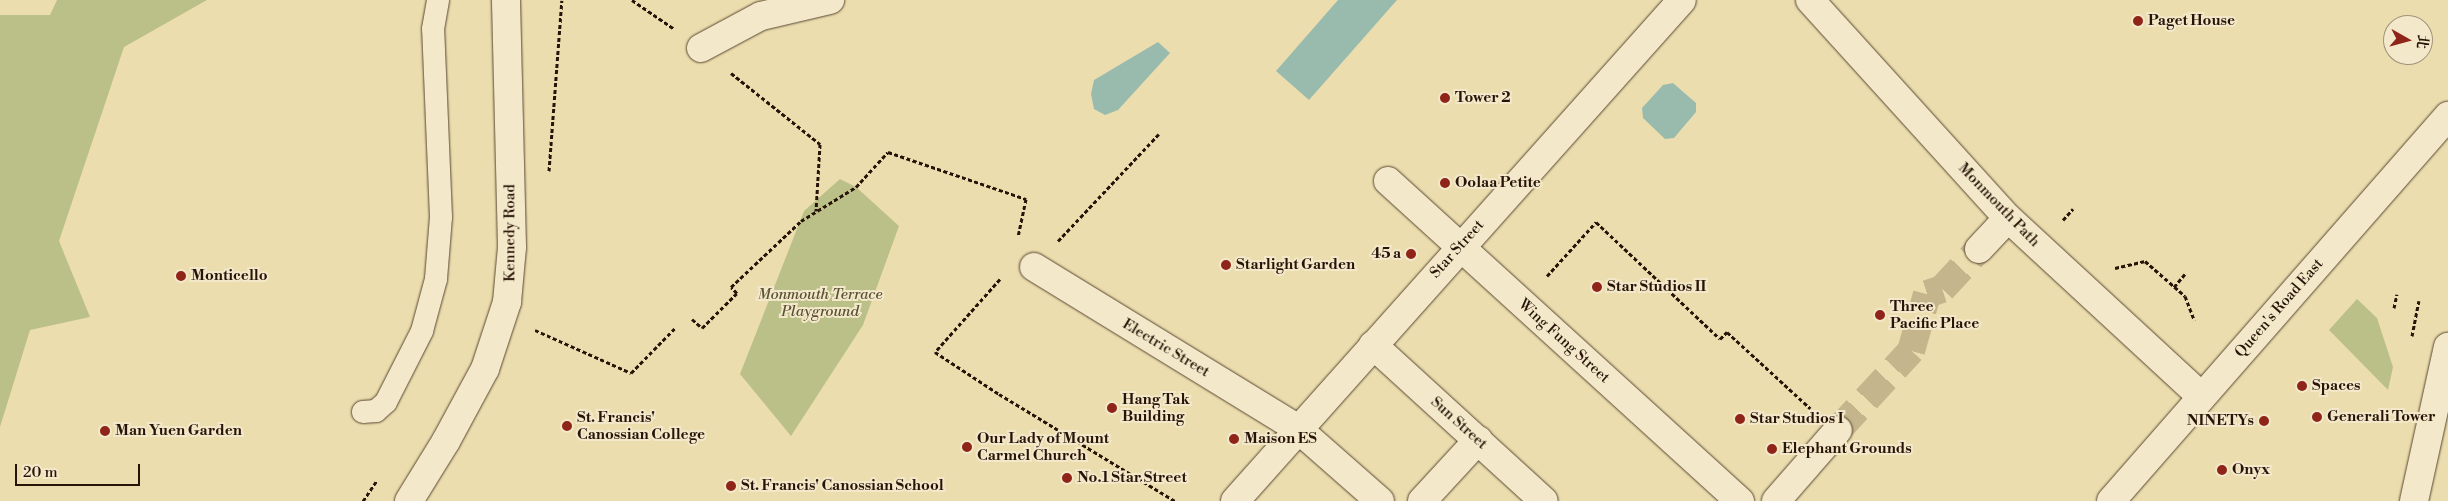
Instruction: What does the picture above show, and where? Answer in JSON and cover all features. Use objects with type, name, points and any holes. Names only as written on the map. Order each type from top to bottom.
[{"type":"street","name":"Kennedy Road","points":[[409,501],[467,404],[484,369],[507,302],[512,247],[506,0]]},
{"type":"street","points":[[700,48],[761,16],[830,0]]},
{"type":"street","name":"Star Street","points":[[1235,501],[1460,246],[1682,0]]},
{"type":"street","name":"Monmouth Path","points":[[1810,0],[2008,218],[2201,396]]},
{"type":"street","name":"Queen's Road East","points":[[2111,501],[2448,116]]},
{"type":"street","name":"Wing Fung Street","points":[[1388,181],[1740,501]]},
{"type":"street","points":[[1979,249],[2008,218]]},
{"type":"street","name":"Electric Street","points":[[1034,267],[1298,429],[1380,501]]},
{"type":"street","name":"Sun Street","points":[[1373,345],[1544,501]]},
{"type":"street","points":[[2414,501],[2448,347]]},
{"type":"street","points":[[1776,501],[1838,430]]},
{"type":"street","points":[[1422,501],[1478,440]]},
{"type":"lane","points":[[363,412],[376,411],[386,402],[422,331],[436,280],[441,217],[433,29],[438,0]]},
{"type":"path","points":[[1034,267],[1159,134]]},
{"type":"path","points":[[816,211],[820,144]]},
{"type":"path","points":[[692,319],[702,328],[737,293],[731,287],[801,221],[856,187],[888,152],[1026,198],[1020,219]]},
{"type":"path","points":[[2057,227],[2073,209]]},
{"type":"path","points":[[1541,282],[1596,222],[1720,339],[1727,332],[1802,401]]},
{"type":"path","points":[[2110,270],[2145,262],[2185,296],[2194,320]]},
{"type":"path","points":[[1006,273],[935,352],[999,394],[1175,501]]},
{"type":"path","points":[[2174,287],[2185,274]]},
{"type":"path","points":[[2394,308],[2398,294]]},
{"type":"path","points":[[2416,315],[2419,301]]},
{"type":"path","points":[[527,326],[631,373],[676,327]]},
{"type":"green space","points":[[57,0],[207,0],[124,47],[59,241],[90,317],[30,330],[0,427],[0,15],[50,15]]},
{"type":"green space","name":"Monmouth Terrace Playground","points":[[840,179],[856,187],[899,226],[863,325],[791,436],[740,374],[804,211]]},
{"type":"green space","points":[[2357,299],[2377,318],[2393,367],[2388,390],[2329,330]]},
{"type":"shaded area","points":[[1338,0],[1397,0],[1309,100],[1276,71]]},
{"type":"shaded area","points":[[1158,42],[1170,53],[1118,110],[1105,115],[1094,109],[1091,94],[1094,80]]},
{"type":"shaded area","points":[[1673,83],[1696,103],[1696,112],[1674,138],[1665,139],[1643,118],[1642,108],[1663,85]]},
{"type":"tunnel","points":[[1838,430],[1911,351],[1927,294],[1942,289],[1979,249]]},
{"type":"place","name":"Paget House","points":[[2138,21]]},
{"type":"place","name":"Tower 2","points":[[1445,98]]},
{"type":"place","name":"Oolaa Petite","points":[[1445,183]]},
{"type":"place","name":"45 a","points":[[1411,254]]},
{"type":"place","name":"Starlight Garden","points":[[1226,265]]},
{"type":"place","name":"Monticello","points":[[181,276]]},
{"type":"place","name":"Star Studios II","points":[[1597,287]]},
{"type":"place","name":"Three Pacific Place","points":[[1880,315]]},
{"type":"place","name":"Spaces","points":[[2302,386]]},
{"type":"place","name":"Hang Tak Building","points":[[1112,408]]},
{"type":"place","name":"Generali Tower","points":[[2317,417]]},
{"type":"place","name":"Star Studios I","points":[[1740,419]]},
{"type":"place","name":"NINETYs","points":[[2264,421]]},
{"type":"place","name":"St. Francis' Canossian College","points":[[567,426]]},
{"type":"place","name":"Man Yuen Garden","points":[[105,431]]},
{"type":"place","name":"Maison ES","points":[[1234,439]]},
{"type":"place","name":"Our Lady of Mount Carmel Church","points":[[967,447]]},
{"type":"place","name":"Elephant Grounds","points":[[1772,449]]},
{"type":"place","name":"Onyx","points":[[2222,470]]},
{"type":"place","name":"No.1 Star Street","points":[[1067,478]]},
{"type":"place","name":"St. Francis' Canossian School","points":[[731,486]]}]
